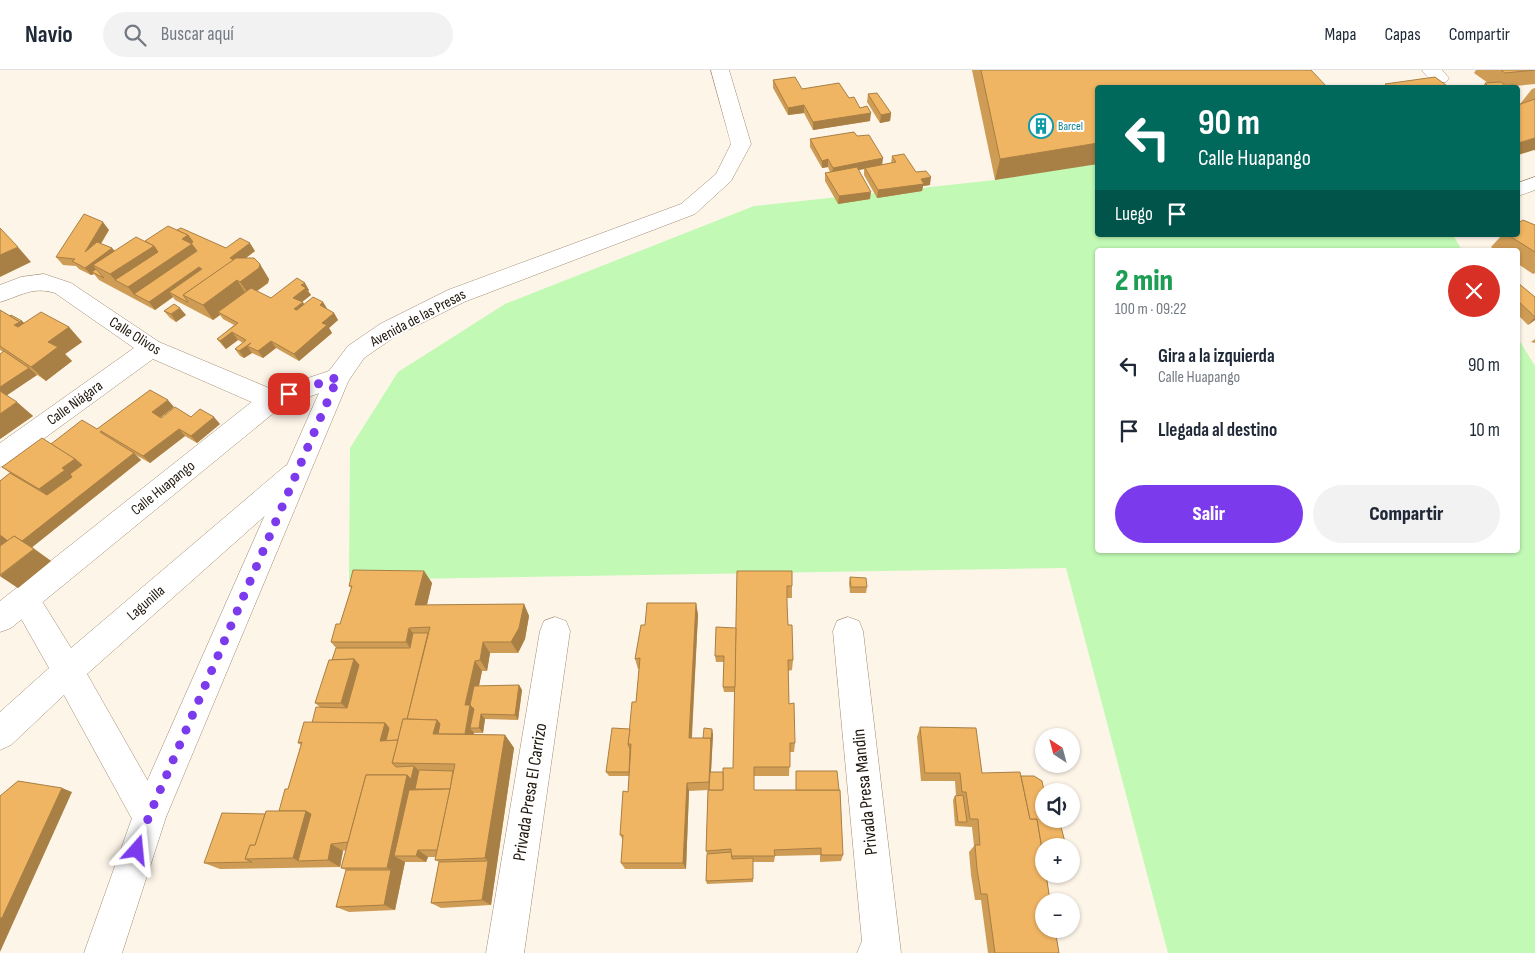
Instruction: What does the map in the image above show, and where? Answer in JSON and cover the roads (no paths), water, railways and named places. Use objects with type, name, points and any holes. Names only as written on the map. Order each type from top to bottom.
[{"type":"street","name":"Avenida de las Presas","points":[[103,953],[149,816],[256,569],[294,474],[338,377],[356,352],[388,330],[456,296],[688,208],[724,177],[741,144],[720,70]]},
{"type":"street","points":[[1520,189],[1535,183]]},
{"type":"street","name":"Calle Olivos","points":[[0,294],[21,285],[44,282],[63,288],[151,348],[272,400]]},
{"type":"street","name":"Calle Niágara","points":[[0,458],[151,348]]},
{"type":"street","name":"Calle Huapango","points":[[0,619],[272,400],[338,377]]},
{"type":"street","name":"Lagunilla","points":[[0,734],[68,671],[294,474]]},
{"type":"street","points":[[25,599],[68,671],[149,816]]},
{"type":"street","name":"Privada Presa El Carrizo","points":[[505,953],[554,631]]},
{"type":"street","name":"Privada Presa Mandin","points":[[848,631],[882,953]]},
{"type":"street","points":[[876,953],[882,953]]},
{"type":"place","name":"Barcel","points":[[1041,126]]}]
